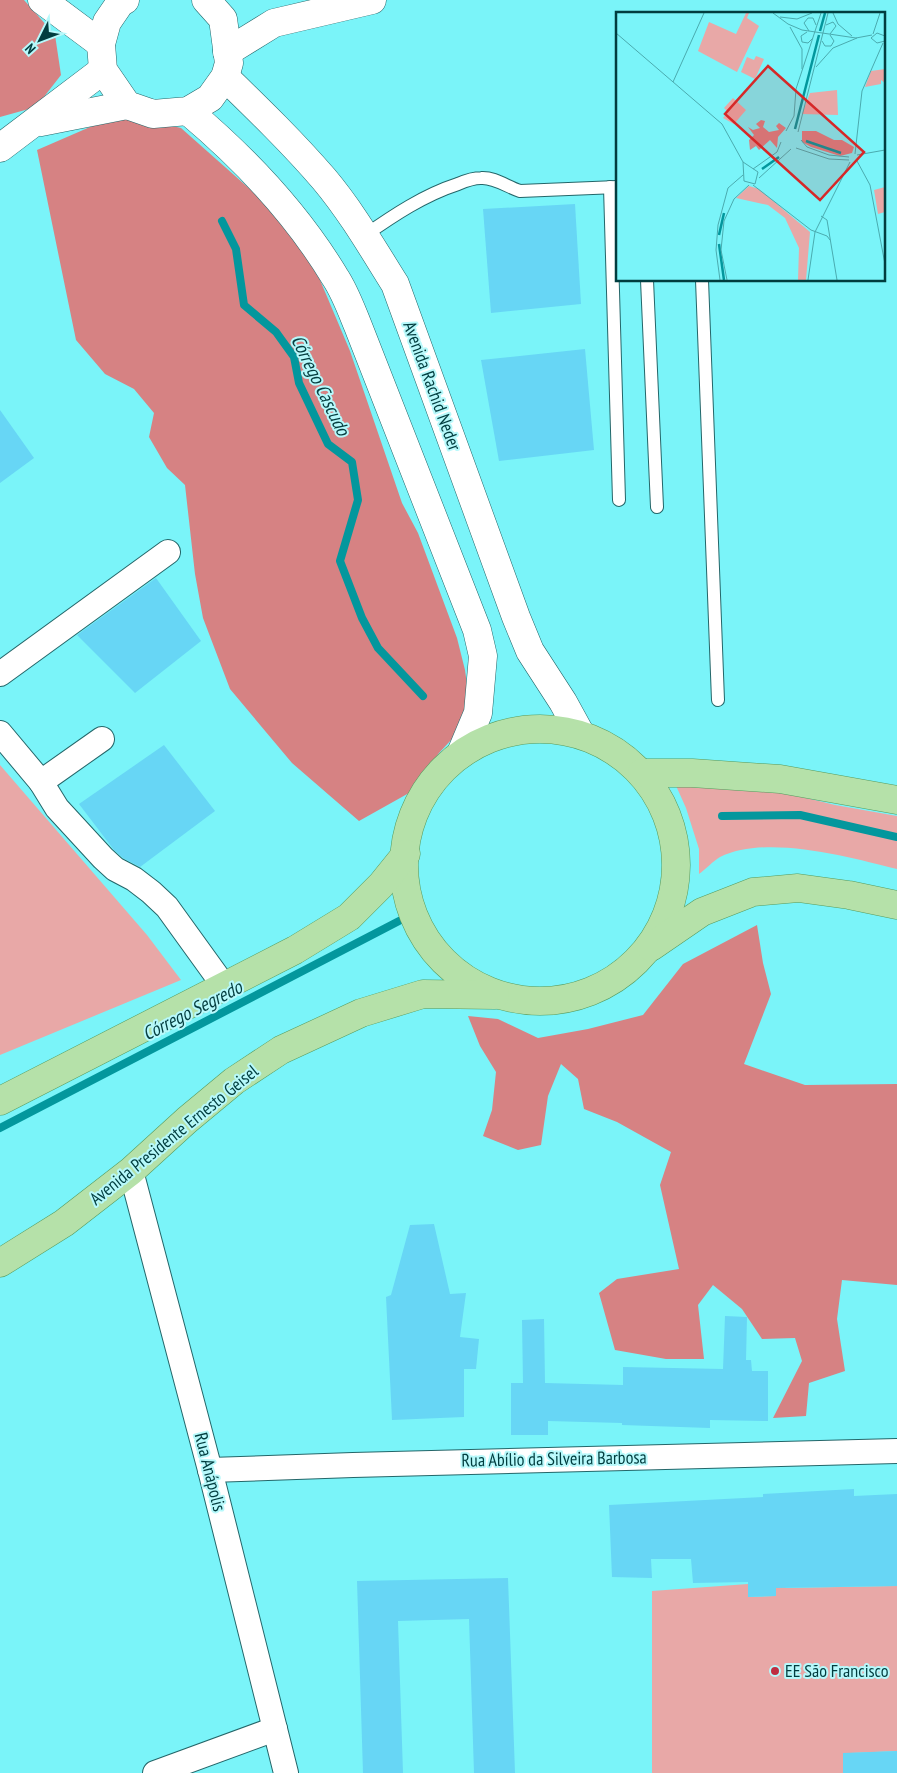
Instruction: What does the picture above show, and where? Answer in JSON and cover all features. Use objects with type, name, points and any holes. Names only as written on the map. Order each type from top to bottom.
[{"type":"main road","points":[[42,0],[102,57],[128,105]]},
{"type":"main road","points":[[206,0],[222,19],[226,64]]},
{"type":"main road","points":[[34,123],[128,105],[153,114],[188,111],[210,98],[226,64],[274,23],[372,0]]},
{"type":"main road","points":[[0,148],[34,123],[102,57],[107,22],[120,1]]},
{"type":"main road","name":"Avenida Rachid Neder","points":[[226,64],[266,116],[324,180],[395,284],[516,618],[530,651],[563,702],[580,733]]},
{"type":"main road","points":[[188,111],[218,137],[263,182],[306,236],[336,277],[358,326],[477,630],[483,656],[478,712],[462,751]]},
{"type":"main road","points":[[650,948],[676,891],[673,828],[642,772],[580,733],[539,727],[499,733],[462,751],[428,785],[408,829],[404,881],[420,930],[454,970],[500,995],[532,1001],[566,1000],[598,990],[626,972],[650,948],[702,912],[753,892],[798,888],[850,895],[897,905]]},
{"type":"main road","points":[[642,772],[692,773],[780,779],[897,800]]},
{"type":"main road","points":[[0,1101],[295,950],[349,917],[381,885],[406,854]]},
{"type":"main road","name":"Avenida Presidente Ernesto Geisel","points":[[0,1263],[64,1223],[131,1171],[234,1082],[281,1050],[361,1013],[423,994],[500,995]]},
{"type":"street","points":[[0,674],[168,552]]},
{"type":"street","points":[[0,733],[41,782],[56,808],[103,858],[115,869],[134,879],[151,892],[167,907],[224,986]]},
{"type":"street","points":[[41,782],[102,739]]},
{"type":"street","name":"Rua Anápolis","points":[[131,1171],[210,1470],[286,1773]]},
{"type":"street","name":"Rua Abílio da Silveira Barbosa","points":[[210,1470],[353,1464],[897,1451]]},
{"type":"street","points":[[154,1773],[275,1729]]},
{"type":"lane","points":[[364,236],[398,213],[435,192],[481,178],[496,180],[520,191],[613,187],[619,500]]},
{"type":"lane","points":[[647,281],[657,507]]},
{"type":"lane","points":[[702,281],[718,700]]},
{"type":"shaded area","points":[[0,0],[24,0],[55,35],[61,75],[36,107],[0,117]]},
{"type":"shaded area","points":[[120,114],[181,128],[270,207],[299,245],[320,280],[350,351],[402,503],[418,533],[457,638],[465,670],[469,699],[464,726],[439,753],[409,793],[359,821],[292,763],[230,689],[203,618],[195,574],[185,485],[167,468],[149,437],[154,413],[134,389],[105,374],[76,340],[37,150]]},
{"type":"shaded area","points":[[0,765],[147,935],[181,980],[0,1055]]},
{"type":"shaded area","points":[[673,779],[778,791],[835,805],[897,816],[897,869],[808,850],[761,847],[739,850],[720,857],[699,874],[699,849],[686,808]]},
{"type":"shaded area","points":[[757,925],[763,963],[771,994],[744,1064],[805,1085],[897,1084],[897,1285],[842,1280],[837,1319],[845,1371],[809,1383],[806,1416],[773,1418],[802,1361],[795,1338],[762,1339],[742,1309],[713,1285],[698,1305],[704,1359],[666,1359],[615,1350],[599,1293],[617,1279],[679,1269],[660,1185],[671,1152],[617,1122],[584,1109],[578,1079],[561,1064],[548,1096],[541,1145],[518,1150],[483,1136],[492,1110],[496,1072],[480,1046],[468,1016],[498,1019],[538,1038],[588,1029],[643,1015],[683,964]]},
{"type":"shaded area","name":"EE São Francisco","points":[[775,1580],[786,1588],[897,1586],[897,1751],[851,1753],[844,1773],[652,1773],[652,1591],[748,1584],[749,1597],[775,1596]]},
{"type":"building","points":[[575,204],[581,304],[491,313],[483,209]]},
{"type":"building","points":[[585,349],[594,450],[499,461],[481,360]]},
{"type":"building","points":[[0,410],[34,458],[0,483]]},
{"type":"building","points":[[156,578],[201,641],[135,693],[77,635]]},
{"type":"building","points":[[164,745],[215,811],[140,867],[123,858],[114,850],[79,804]]},
{"type":"building","points":[[434,1224],[450,1294],[466,1293],[460,1337],[479,1339],[476,1369],[464,1369],[464,1417],[392,1420],[386,1297],[391,1295],[410,1225]]},
{"type":"building","points":[[725,1316],[747,1317],[746,1360],[751,1360],[752,1371],[768,1371],[768,1421],[710,1420],[710,1428],[548,1421],[548,1435],[511,1435],[511,1383],[523,1383],[522,1320],[544,1319],[545,1383],[623,1385],[623,1367],[723,1369]]},
{"type":"building","points":[[854,1489],[854,1496],[897,1494],[897,1586],[776,1588],[776,1596],[748,1597],[748,1582],[693,1583],[691,1559],[651,1559],[652,1578],[612,1577],[609,1505],[763,1497],[763,1494]]},
{"type":"building","points":[[508,1578],[515,1773],[474,1773],[469,1619],[398,1621],[403,1773],[363,1773],[357,1581]]},
{"type":"building","points":[[897,1751],[897,1773],[843,1773],[843,1753]]},
{"type":"waterway","name":"Córrego Cascudo","points":[[222,221],[236,249],[244,305],[276,332],[294,357],[299,383],[328,444],[352,462],[358,500],[340,561],[362,618],[378,648],[423,696]]},
{"type":"waterway","name":"Córrego Segredo","points":[[722,816],[800,815],[897,837]]},
{"type":"waterway","name":"Córrego Segredo","points":[[0,1128],[399,921]]},
{"type":"place","name":"EE São Francisco","points":[[775,1671]]}]
